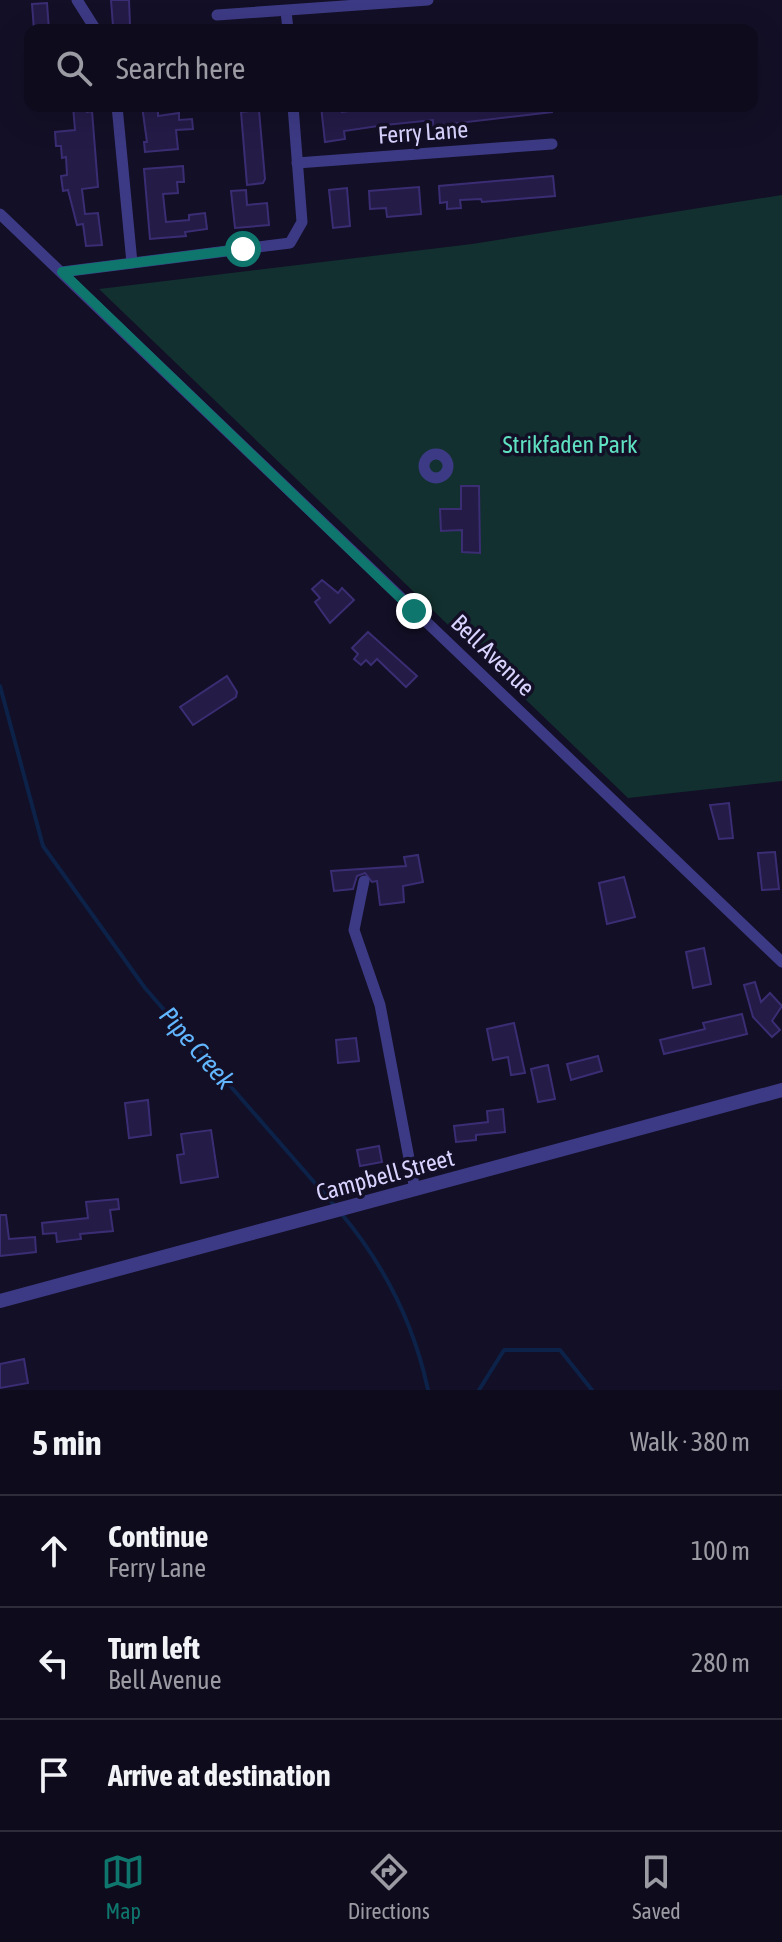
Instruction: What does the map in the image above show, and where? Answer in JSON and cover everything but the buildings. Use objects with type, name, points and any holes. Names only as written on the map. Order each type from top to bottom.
[{"type":"street","points":[[77,0],[92,24]]},
{"type":"street","points":[[217,15],[428,0]]},
{"type":"street","points":[[286,11],[287,24]]},
{"type":"street","points":[[118,112],[132,263]]},
{"type":"street","points":[[62,272],[290,243],[302,222],[293,112]]},
{"type":"street","name":"Ferry Lane","points":[[297,163],[552,144]]},
{"type":"street","name":"Bell Avenue","points":[[0,214],[782,962]]},
{"type":"street","points":[[364,881],[354,930],[380,1005],[415,1190]]},
{"type":"street","name":"Campbell Street","points":[[0,1301],[782,1090]]},
{"type":"green space","name":"Strikfaden Park","points":[[782,195],[782,781],[628,798],[99,289],[472,244]]},
{"type":"waterway","name":"Pipe Creek","points":[[0,686],[43,846],[145,988],[334,1205]]},
{"type":"waterway","name":"Pipe Creek","points":[[340,1212],[370,1252],[395,1295],[422,1365],[428,1390]]},
{"type":"waterway","name":"Pipe Creek","points":[[479,1390],[504,1350],[560,1350],[592,1390]]},
{"type":"route","points":[[243,249],[62,272],[414,611]]}]
